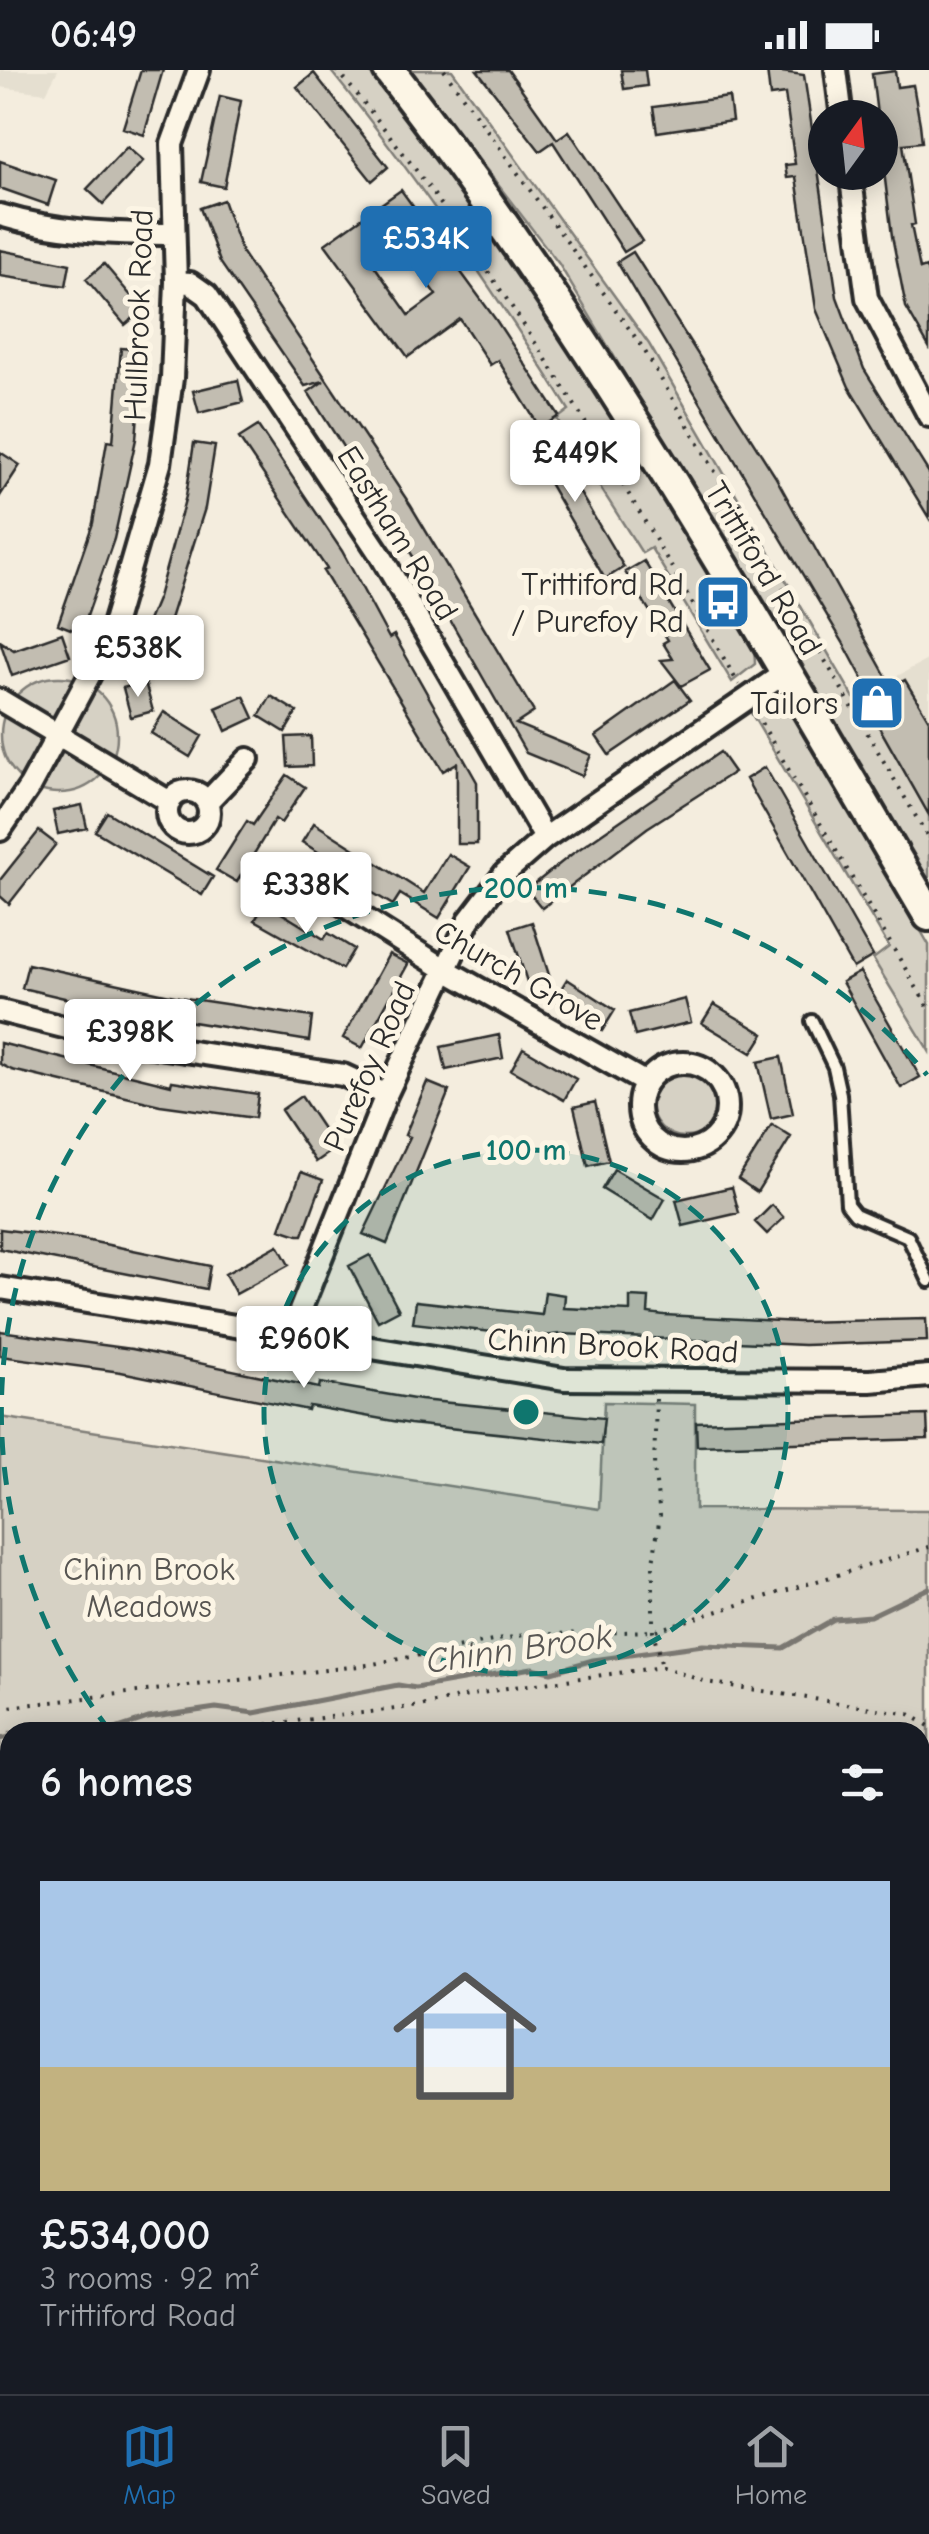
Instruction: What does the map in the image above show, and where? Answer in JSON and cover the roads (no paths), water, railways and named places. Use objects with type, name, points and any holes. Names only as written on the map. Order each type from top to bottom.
[{"type":"street","name":"Hullbrook Road","points":[[0,830],[60,733],[109,639],[155,481],[167,422],[176,282],[172,144],[198,70]]},
{"type":"street","name":"Trittiford Road","points":[[389,70],[481,188],[580,334],[929,915]]},
{"type":"street","points":[[836,70],[840,100]]},
{"type":"street","points":[[852,190],[867,298],[929,416]]},
{"type":"street","points":[[0,214],[35,225],[112,234],[172,234]]},
{"type":"street","name":"Eastham Road","points":[[176,282],[190,284],[207,295],[370,540],[545,838]]},
{"type":"street","name":"Purefoy Road","points":[[290,1336],[386,1096],[468,920],[505,873],[545,838],[786,672]]},
{"type":"street","points":[[0,700],[170,802]]},
{"type":"street","points":[[170,802],[170,823],[188,833],[206,823],[207,802],[248,758]]},
{"type":"street","points":[[170,802],[185,791],[198,793],[207,802]]},
{"type":"street","name":"Church Grove","points":[[312,886],[446,970],[646,1082]]},
{"type":"street","points":[[0,1012],[119,1040],[343,1075],[386,1096]]},
{"type":"street","points":[[696,1064],[709,1071],[719,1081],[727,1108],[717,1134],[692,1150],[664,1146],[643,1125],[639,1111],[646,1082],[668,1065],[696,1064]]},
{"type":"street","name":"Chinn Brook Road","points":[[0,1288],[505,1372],[656,1383],[870,1381],[929,1376]]},
{"type":"lane","points":[[812,1021],[838,1079],[847,1204],[855,1214],[908,1237],[929,1282]]},
{"type":"waterway","name":"Chinn Brook","points":[[136,1722],[216,1708],[254,1713],[398,1685],[416,1688],[532,1668],[551,1672],[593,1660],[703,1645],[783,1648],[834,1619],[870,1616],[929,1588]]},
{"type":"place","name":"Trittiford Rd / Purefoy Rd","points":[[723,602]]},
{"type":"place","name":"Tailors","points":[[877,703]]},
{"type":"park label","name":"Chinn Brook Meadows","points":[[149,1588]]}]
